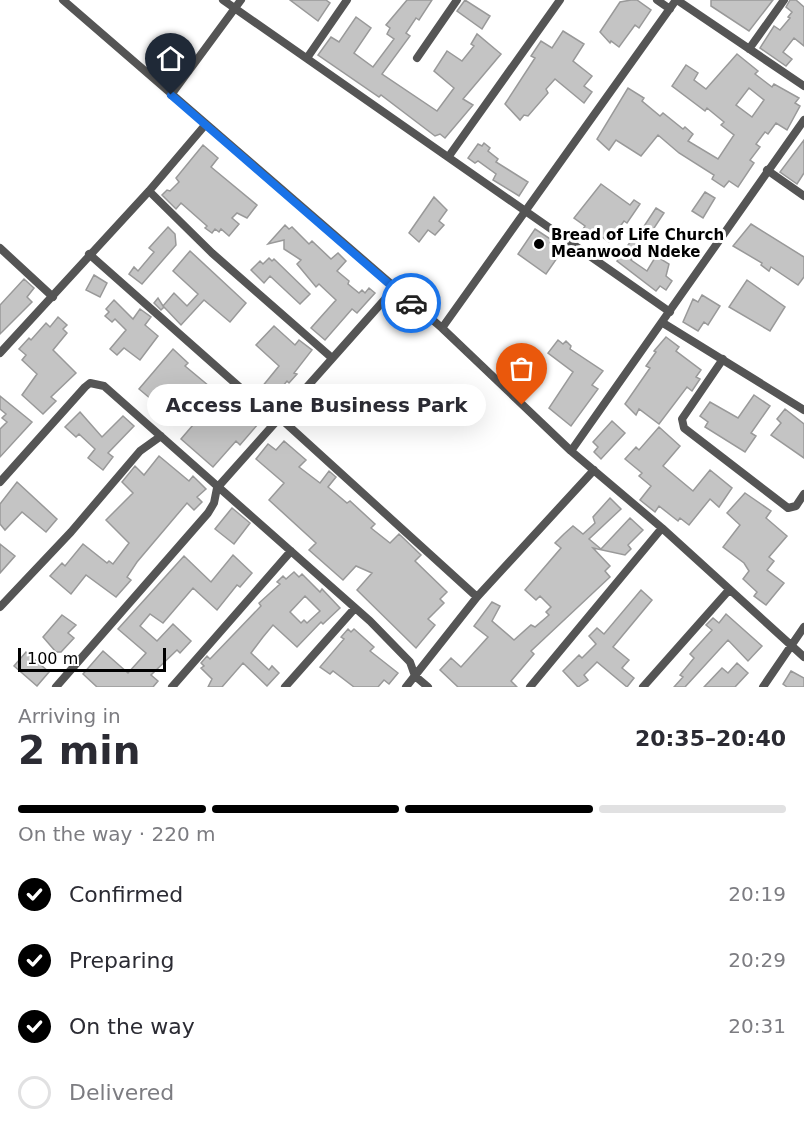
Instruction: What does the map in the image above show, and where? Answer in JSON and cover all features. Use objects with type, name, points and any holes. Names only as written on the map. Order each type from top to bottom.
[{"type":"street","points":[[63,0],[394,289],[442,328],[571,451],[662,528],[804,657]]},
{"type":"street","points":[[224,0],[670,312]]},
{"type":"street","points":[[171,95],[241,0]]},
{"type":"street","points":[[307,58],[347,0]]},
{"type":"street","points":[[417,58],[457,0]]},
{"type":"street","points":[[449,156],[560,0]]},
{"type":"street","points":[[657,0],[670,9]]},
{"type":"street","points":[[442,328],[524,210],[677,0],[804,86]]},
{"type":"street","points":[[749,49],[784,0]]},
{"type":"street","points":[[571,451],[804,120]]},
{"type":"street","points":[[0,353],[149,191],[206,124]]},
{"type":"street","points":[[767,170],[804,196]]},
{"type":"street","points":[[149,191],[212,253],[332,358]]},
{"type":"street","points":[[0,248],[53,297]]},
{"type":"street","points":[[89,254],[279,419],[477,597]]},
{"type":"street","points":[[56,687],[208,513],[214,503],[217,488],[394,289]]},
{"type":"street","points":[[663,323],[804,411]]},
{"type":"street","points":[[723,359],[682,419],[684,428],[788,508],[796,506],[804,495]]},
{"type":"street","points":[[0,482],[90,383],[110,389],[217,488],[355,608],[410,662],[415,676],[428,687]]},
{"type":"street","points":[[0,607],[70,532],[140,451],[161,436]]},
{"type":"street","points":[[406,687],[477,597],[594,470]]},
{"type":"street","points":[[530,687],[662,528]]},
{"type":"street","points":[[172,687],[291,552]]},
{"type":"street","points":[[643,687],[729,590]]},
{"type":"street","points":[[285,687],[355,608]]},
{"type":"street","points":[[763,687],[804,627]]},
{"type":"building","points":[[290,0],[326,0],[330,3],[318,21]]},
{"type":"building","points":[[407,0],[432,0],[419,20],[416,18],[406,33],[410,36],[382,74],[437,111],[454,88],[434,71],[447,51],[462,61],[474,46],[471,44],[477,34],[501,54],[463,99],[473,105],[445,138],[440,134],[435,136],[381,95],[379,97],[318,55],[331,37],[339,42],[356,17],[371,28],[354,53],[373,67],[394,39],[387,34],[390,28],[386,25]]},
{"type":"building","points":[[465,0],[490,16],[482,29],[457,11]]},
{"type":"building","points":[[637,0],[651,10],[639,28],[635,25],[619,47],[611,41],[610,43],[600,32],[620,2]]},
{"type":"building","points":[[711,0],[773,0],[749,31],[711,6]]},
{"type":"building","points":[[790,0],[796,0],[804,7],[804,46],[794,38],[783,52],[792,59],[786,66],[760,48],[774,26],[780,30],[790,18],[788,17],[792,12],[786,7]]},
{"type":"building","points":[[563,31],[584,44],[573,61],[592,76],[584,86],[592,92],[584,103],[555,79],[546,89],[548,93],[528,116],[524,115],[520,120],[505,104],[535,58],[531,56],[541,41],[552,48]]},
{"type":"building","points":[[737,54],[758,71],[755,74],[772,87],[774,84],[799,98],[795,103],[800,106],[787,130],[776,123],[756,144],[760,147],[750,160],[754,163],[738,187],[729,181],[724,187],[712,179],[714,175],[679,153],[658,135],[641,156],[616,140],[609,150],[597,139],[628,88],[644,98],[642,101],[660,116],[663,113],[683,129],[685,127],[693,134],[688,141],[718,159],[734,135],[721,125],[724,122],[707,108],[705,111],[672,86],[686,65],[698,73],[694,80],[706,89]],"holes":[[[749,88],[764,100],[752,117],[736,105]]]},
{"type":"building","points":[[804,140],[804,173],[797,184],[780,172]]},
{"type":"building","points":[[484,143],[490,148],[488,151],[498,159],[496,162],[528,182],[519,196],[493,180],[496,174],[478,161],[475,163],[468,158],[478,144],[482,146]]},
{"type":"building","points":[[203,145],[218,158],[211,167],[257,205],[247,218],[237,213],[232,218],[239,224],[229,236],[221,229],[219,232],[215,229],[212,233],[181,203],[176,209],[162,195],[179,182],[176,178]]},
{"type":"building","points":[[601,184],[630,205],[634,200],[640,204],[627,223],[624,221],[609,242],[593,231],[589,236],[582,231],[585,226],[574,218]]},
{"type":"building","points":[[705,192],[715,198],[703,218],[692,211]]},
{"type":"building","points":[[434,197],[447,210],[439,221],[444,225],[435,235],[428,230],[419,242],[409,233]]},
{"type":"building","points":[[656,208],[664,213],[652,231],[660,237],[656,244],[646,237],[631,260],[647,271],[656,256],[669,264],[666,276],[672,281],[666,290],[660,286],[656,291],[617,261],[633,238],[635,240]]},
{"type":"building","points":[[751,224],[804,257],[804,277],[798,285],[771,267],[769,271],[761,265],[762,263],[733,246]]},
{"type":"building","points":[[285,225],[289,229],[292,227],[309,244],[312,241],[331,259],[338,253],[346,261],[337,271],[359,293],[362,290],[365,293],[369,288],[375,293],[357,313],[352,309],[325,340],[311,328],[336,300],[319,284],[316,287],[297,264],[301,260],[284,249],[284,240],[268,244]]},
{"type":"building","points":[[168,227],[175,234],[176,245],[142,284],[129,274],[134,267],[138,271],[154,252],[149,248]]},
{"type":"building","points":[[535,229],[564,248],[546,274],[518,254]]},
{"type":"building","points":[[190,251],[246,303],[230,322],[204,300],[181,325],[164,307],[161,310],[154,303],[158,298],[163,306],[174,293],[187,306],[198,294],[173,271]]},
{"type":"building","points":[[269,258],[272,261],[274,259],[310,294],[300,304],[270,276],[264,283],[251,270],[260,261],[263,264]]},
{"type":"building","points":[[94,275],[107,283],[100,297],[86,290]]},
{"type":"building","points":[[24,279],[34,288],[27,297],[32,302],[0,334],[0,305]]},
{"type":"building","points":[[747,280],[785,307],[770,331],[729,307]]},
{"type":"building","points":[[702,295],[720,306],[708,325],[704,322],[698,331],[683,322],[693,299],[698,302]]},
{"type":"building","points":[[114,300],[133,319],[140,309],[151,317],[145,325],[158,336],[140,360],[124,348],[117,355],[110,349],[126,330],[115,319],[112,322],[105,316],[109,312],[106,309]]},
{"type":"building","points":[[58,317],[67,325],[63,329],[67,333],[53,350],[76,373],[51,397],[56,401],[43,414],[22,395],[37,374],[22,360],[26,355],[19,349],[29,338],[31,340],[46,323],[50,327]]},
{"type":"building","points":[[274,326],[295,345],[299,340],[312,350],[294,373],[297,374],[289,383],[287,381],[269,403],[257,393],[279,366],[256,345]]},
{"type":"building","points":[[666,337],[679,347],[676,351],[701,370],[696,377],[700,379],[692,391],[687,387],[659,424],[639,409],[636,415],[625,404],[650,368],[646,366],[656,352],[654,351]]},
{"type":"building","points":[[558,340],[563,344],[566,341],[571,346],[570,349],[603,371],[592,385],[598,389],[571,426],[549,408],[573,372],[548,353]]},
{"type":"building","points":[[173,349],[188,363],[185,366],[221,396],[219,398],[237,413],[240,409],[258,424],[240,445],[236,441],[213,467],[181,439],[205,411],[193,400],[176,420],[139,389]]},
{"type":"building","points":[[754,395],[770,406],[751,433],[756,436],[745,452],[705,427],[708,422],[700,416],[710,402],[738,418]]},
{"type":"building","points":[[0,396],[32,422],[0,457],[0,429],[7,422],[2,418],[6,414],[0,409]]},
{"type":"building","points":[[785,409],[804,424],[804,458],[771,435],[781,423],[777,419]]},
{"type":"building","points":[[80,412],[102,437],[123,416],[134,426],[108,453],[113,457],[103,470],[88,458],[95,449],[79,434],[76,437],[65,427]]},
{"type":"building","points":[[612,421],[625,433],[601,459],[594,452],[598,447],[593,442]]},
{"type":"building","points":[[659,427],[680,446],[663,466],[693,491],[710,470],[732,488],[719,507],[710,499],[689,525],[680,518],[678,521],[659,506],[655,512],[640,500],[651,486],[639,476],[642,473],[625,459],[636,447],[639,450]]},
{"type":"building","points":[[284,441],[306,460],[299,467],[320,483],[329,471],[336,477],[328,487],[347,503],[350,501],[375,524],[371,528],[390,543],[399,534],[421,555],[415,561],[447,592],[440,599],[444,603],[428,619],[435,625],[416,648],[357,590],[372,573],[356,566],[343,580],[309,550],[316,543],[269,500],[284,483],[256,459],[268,444],[276,450]]},
{"type":"building","points":[[159,456],[189,481],[193,476],[206,489],[197,497],[202,502],[194,510],[187,503],[137,562],[127,577],[131,580],[116,597],[86,575],[71,594],[50,576],[62,563],[65,566],[83,544],[107,563],[109,561],[113,564],[129,543],[106,520],[133,493],[122,482],[135,466],[144,475]]},
{"type":"building","points":[[17,482],[57,519],[46,532],[22,512],[5,530],[0,524],[0,504]]},
{"type":"building","points":[[745,493],[771,511],[766,518],[787,536],[769,557],[774,561],[767,570],[784,583],[766,605],[754,596],[757,592],[743,579],[749,571],[744,563],[723,547],[740,525],[727,513]]},
{"type":"building","points":[[610,498],[621,509],[589,539],[601,549],[630,518],[643,530],[628,545],[631,549],[625,555],[593,548],[610,566],[605,571],[610,577],[531,651],[534,654],[511,681],[517,687],[458,687],[440,670],[451,658],[461,667],[488,637],[474,626],[492,602],[500,606],[492,621],[514,640],[531,625],[535,627],[549,615],[546,612],[551,607],[540,596],[536,600],[525,590],[561,548],[555,543],[573,526],[583,534],[595,523],[593,517]]},
{"type":"building","points":[[232,508],[250,523],[234,544],[215,529]]},
{"type":"building","points":[[0,544],[15,556],[0,573]]},
{"type":"building","points":[[233,555],[252,573],[240,587],[237,585],[217,610],[193,588],[163,623],[150,614],[140,626],[157,641],[173,624],[191,641],[180,653],[177,650],[151,675],[158,681],[153,687],[97,687],[83,674],[103,651],[128,673],[146,653],[118,629],[184,556],[211,582]]},
{"type":"building","points":[[294,572],[299,577],[302,574],[320,592],[322,589],[340,608],[323,624],[321,622],[297,647],[273,625],[251,653],[269,670],[272,666],[279,673],[267,686],[243,663],[222,687],[208,687],[212,679],[201,668],[204,666],[201,663],[207,656],[210,659],[261,606],[259,603],[280,584],[277,582],[283,576],[286,579]],"holes":[[[305,596],[320,611],[307,623],[304,620],[301,623],[290,612]]]},
{"type":"building","points":[[641,590],[652,600],[613,647],[629,660],[622,668],[634,678],[627,687],[597,662],[584,675],[588,680],[578,687],[563,671],[579,655],[582,658],[596,644],[589,636],[597,628],[604,634]]},
{"type":"building","points":[[726,614],[762,646],[748,661],[728,640],[685,687],[674,687],[683,677],[680,675],[694,658],[690,654],[712,630],[706,625],[713,618],[719,623]]},
{"type":"building","points":[[62,615],[76,625],[68,633],[74,638],[61,652],[56,652],[43,637]]},
{"type":"building","points":[[348,629],[351,632],[354,629],[374,647],[370,651],[398,673],[389,684],[384,680],[378,687],[354,687],[333,671],[330,674],[320,667],[344,639],[341,637]]},
{"type":"building","points":[[26,652],[49,672],[37,686],[14,666]]},
{"type":"building","points":[[737,663],[748,673],[735,687],[704,687],[722,668],[728,673]]},
{"type":"building","points":[[791,671],[804,678],[804,687],[787,687],[783,684]]},
{"type":"way so far","points":[[411,303],[442,328],[522,405]]},
{"type":"place","name":"Bread of Life Church Meanwood Ndeke","points":[[539,244]]},
{"type":"place","name":"Access Lane Business Park","points":[[522,405]]},
{"type":"route","points":[[171,95],[411,303]]}]
